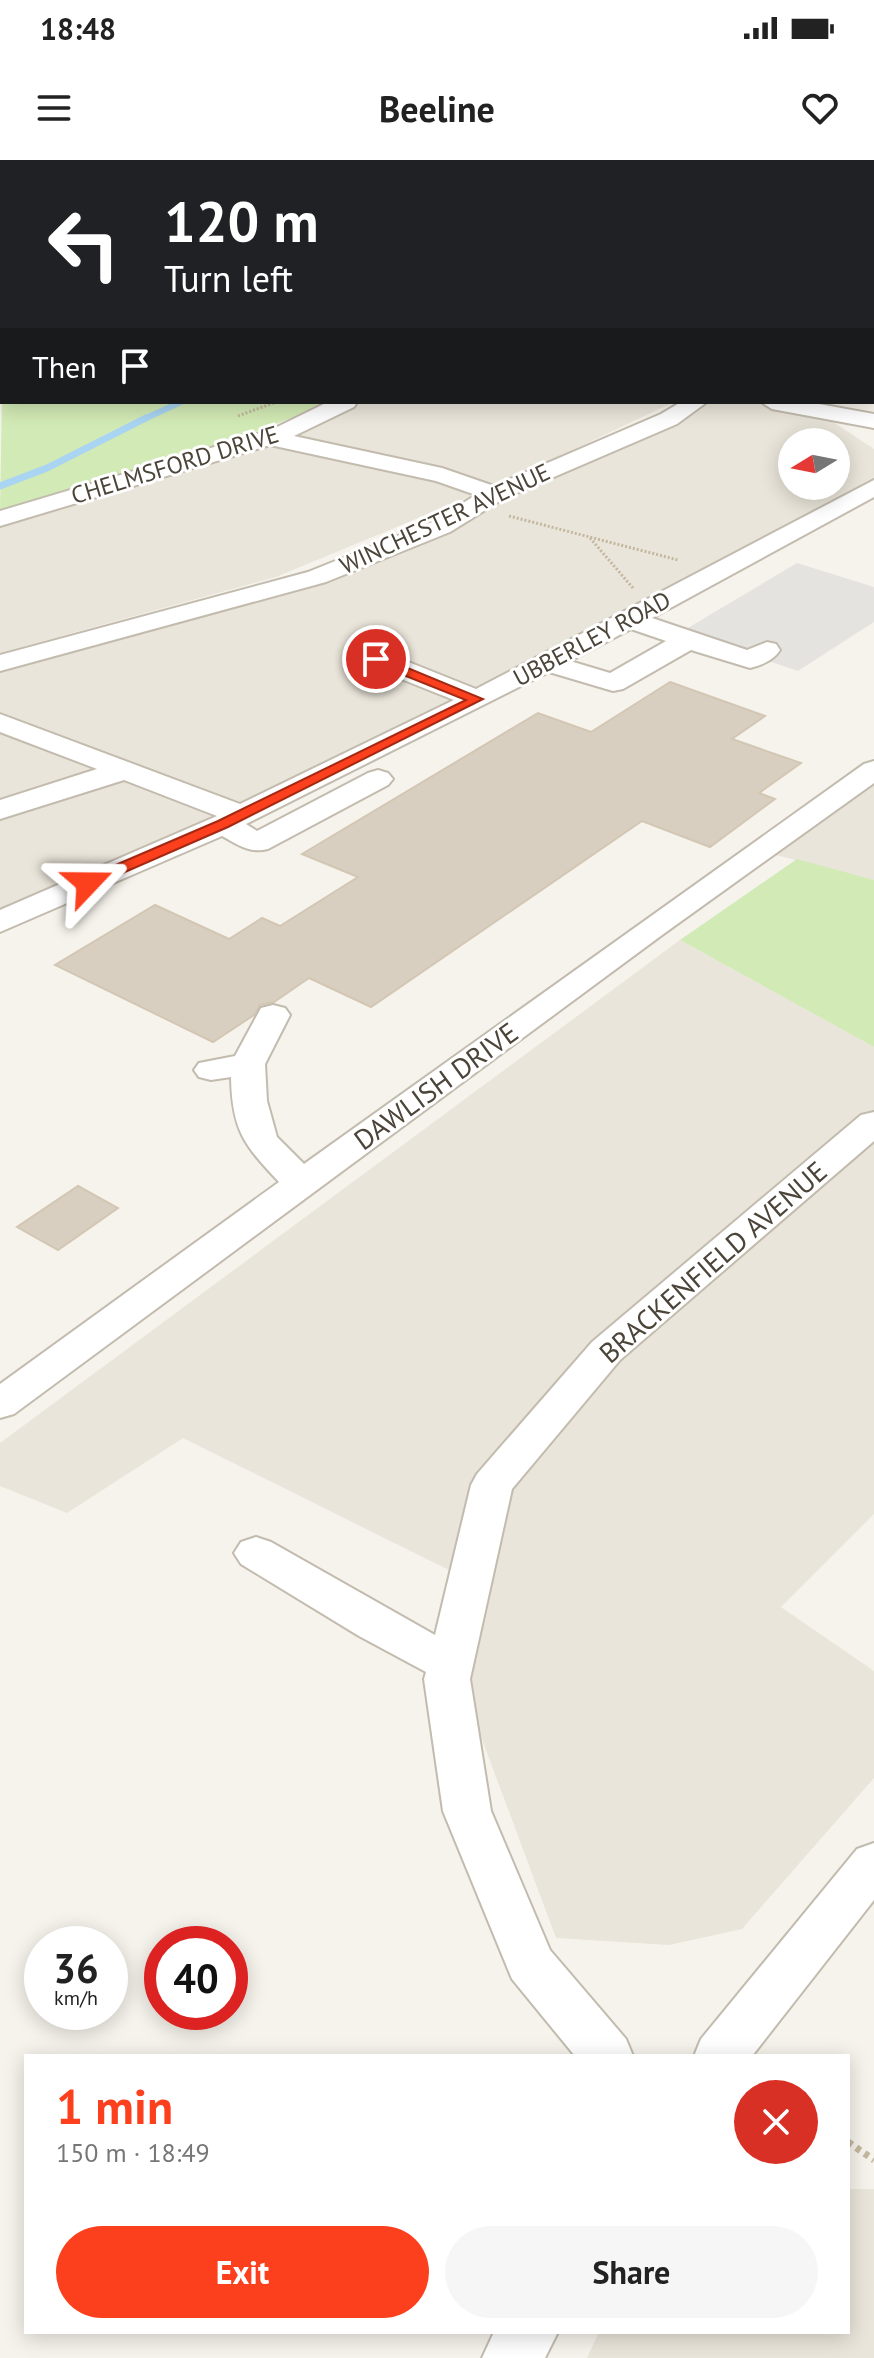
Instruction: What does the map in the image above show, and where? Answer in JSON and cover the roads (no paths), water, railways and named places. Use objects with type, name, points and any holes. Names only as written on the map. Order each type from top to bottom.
[{"type":"street","name":"CHELMSFORD DRIVE","points":[[0,519],[269,438],[342,404]]},
{"type":"street","name":"WINCHESTER AVENUE","points":[[0,663],[317,577],[441,527],[487,500],[669,419],[689,404]]},
{"type":"street","points":[[783,404],[874,421]]},
{"type":"street","points":[[269,438],[442,475],[487,500]]},
{"type":"street","name":"UBBERLEY ROAD","points":[[0,922],[232,820],[477,699],[721,572],[874,487]]},
{"type":"street","points":[[639,613],[700,633],[750,660],[767,650]]},
{"type":"street","points":[[546,663],[613,683],[700,633]]},
{"type":"street","points":[[376,659],[477,699]]},
{"type":"street","points":[[0,722],[124,770],[232,820],[257,843],[378,779]]},
{"type":"street","points":[[0,810],[124,770]]},
{"type":"street","name":"DAWLISH DRIVE","points":[[0,1404],[651,928],[874,770]]},
{"type":"street","points":[[273,1015],[248,1064],[249,1101],[263,1111],[260,1140],[302,1184]]},
{"type":"street","points":[[211,1070],[248,1064]]},
{"type":"street","name":"BRACKENFIELD AVENUE","points":[[605,2054],[530,1963],[467,1811],[447,1679],[492,1485],[606,1351],[874,1123]]},
{"type":"street","points":[[256,1553],[375,1624],[451,1664]]},
{"type":"street","points":[[722,2054],[874,1863]]},
{"type":"street","points":[[511,2358],[528,2334]]},
{"type":"waterway","points":[[142,420],[177,404]]},
{"type":"waterway","points":[[0,486],[47,468],[142,420]]}]
